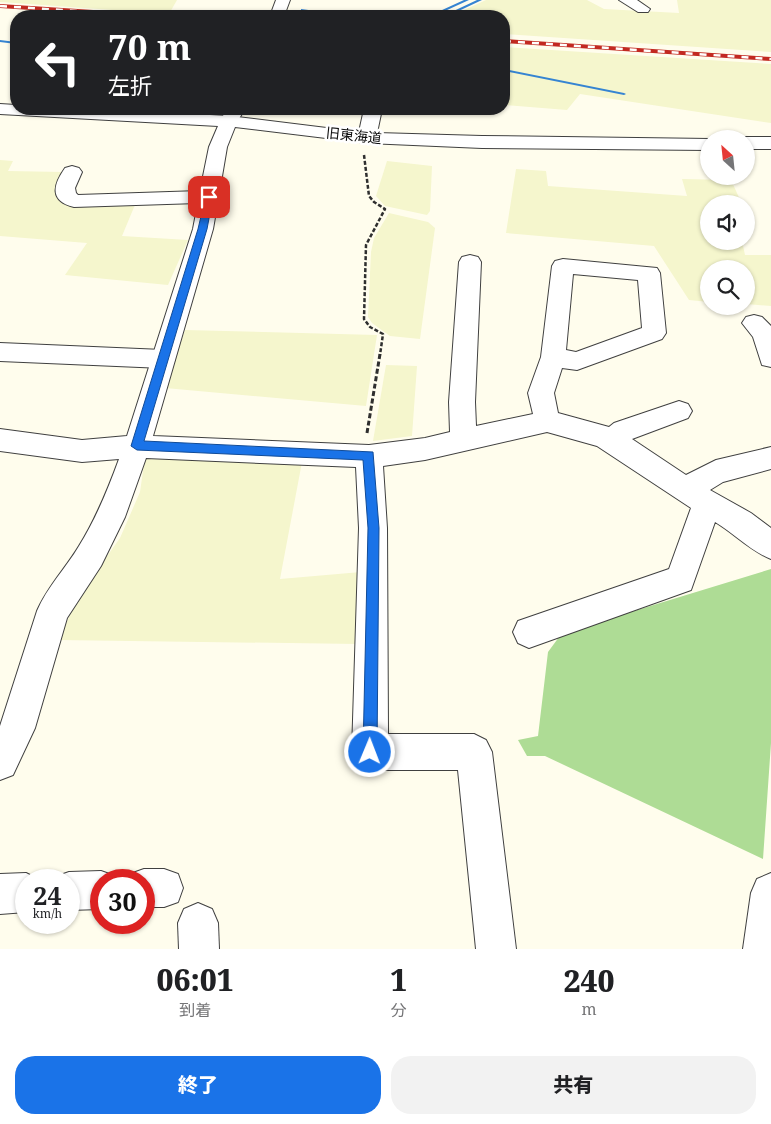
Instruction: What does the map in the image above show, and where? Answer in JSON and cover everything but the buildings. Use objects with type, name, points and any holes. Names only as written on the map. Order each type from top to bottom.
[{"type":"street","points":[[626,0],[643,9]]},
{"type":"street","points":[[0,762],[9,728],[53,612],[90,556],[116,508],[137,446],[202,229],[218,147],[232,115]]},
{"type":"street","name":"旧東海道","points":[[232,115],[367,138],[482,142],[700,144]]},
{"type":"street","points":[[367,138],[373,115]]},
{"type":"street","points":[[755,143],[771,143]]},
{"type":"street","points":[[72,172],[65,188],[66,196],[74,201],[209,197]]},
{"type":"street","points":[[464,440],[462,402],[470,262]]},
{"type":"street","points":[[546,421],[541,393],[553,356],[563,266],[649,273],[654,332],[577,361],[553,356]]},
{"type":"street","points":[[754,323],[764,334],[771,358]]},
{"type":"street","points":[[0,352],[163,359]]},
{"type":"street","points":[[611,441],[623,431],[679,411]]},
{"type":"street","points":[[0,440],[82,451],[137,446],[369,456],[426,449],[546,421],[605,437],[696,496],[741,522],[771,545]]},
{"type":"street","points":[[369,456],[374,528],[370,752],[474,752],[496,949]]},
{"type":"street","points":[[529,632],[680,580],[696,496],[716,472],[771,458]]},
{"type":"street","points":[[0,894],[15,893]]},
{"type":"street","points":[[763,949],[771,893]]},
{"type":"path","points":[[367,138],[363,158],[367,172],[367,195],[372,202],[385,209],[366,246],[364,320],[370,327],[383,334],[365,443],[369,456]]},
{"type":"green space","points":[[0,0],[177,0],[171,10],[113,10],[0,2]]},
{"type":"green space","points":[[486,0],[587,0],[604,9],[679,13],[677,0],[771,0],[771,52],[510,34],[510,10],[464,10]]},
{"type":"green space","points":[[510,47],[771,64],[771,123],[580,94],[567,110],[510,105]]},
{"type":"green space","points":[[0,160],[13,161],[8,171],[63,172],[61,198],[137,200],[122,236],[188,240],[168,285],[65,275],[87,243],[0,236]]},
{"type":"green space","points":[[387,161],[432,166],[430,211],[427,215],[385,206],[376,196]]},
{"type":"green space","points":[[516,169],[546,171],[548,186],[687,196],[682,179],[700,179],[700,185],[733,185],[738,195],[700,195],[700,250],[744,250],[745,255],[771,255],[771,306],[755,305],[755,260],[700,260],[700,301],[689,300],[654,246],[506,233]]},
{"type":"green space","points":[[389,213],[428,222],[435,228],[420,339],[390,336],[372,323],[368,317],[371,252],[374,238]]},
{"type":"green space","points":[[185,330],[377,335],[366,406],[165,388]]},
{"type":"green space","points":[[386,365],[417,366],[412,436],[373,441]]},
{"type":"green space","points":[[145,457],[302,462],[280,579],[361,572],[358,644],[58,640],[80,594],[120,538],[140,492]]},
{"type":"green space","points":[[771,569],[771,743],[763,859],[545,756],[527,756],[518,740],[538,736],[548,652],[562,633]]},
{"type":"waterway","points":[[444,10],[467,0]]},
{"type":"waterway","points":[[458,10],[480,0]]},
{"type":"waterway","points":[[0,41],[10,42]]},
{"type":"waterway","points":[[510,71],[624,94]]},
{"type":"railway","points":[[0,6],[62,10]]},
{"type":"railway","points":[[510,41],[771,59]]},
{"type":"route","points":[[209,197],[202,229],[137,446],[369,456],[374,528],[370,752]]}]
